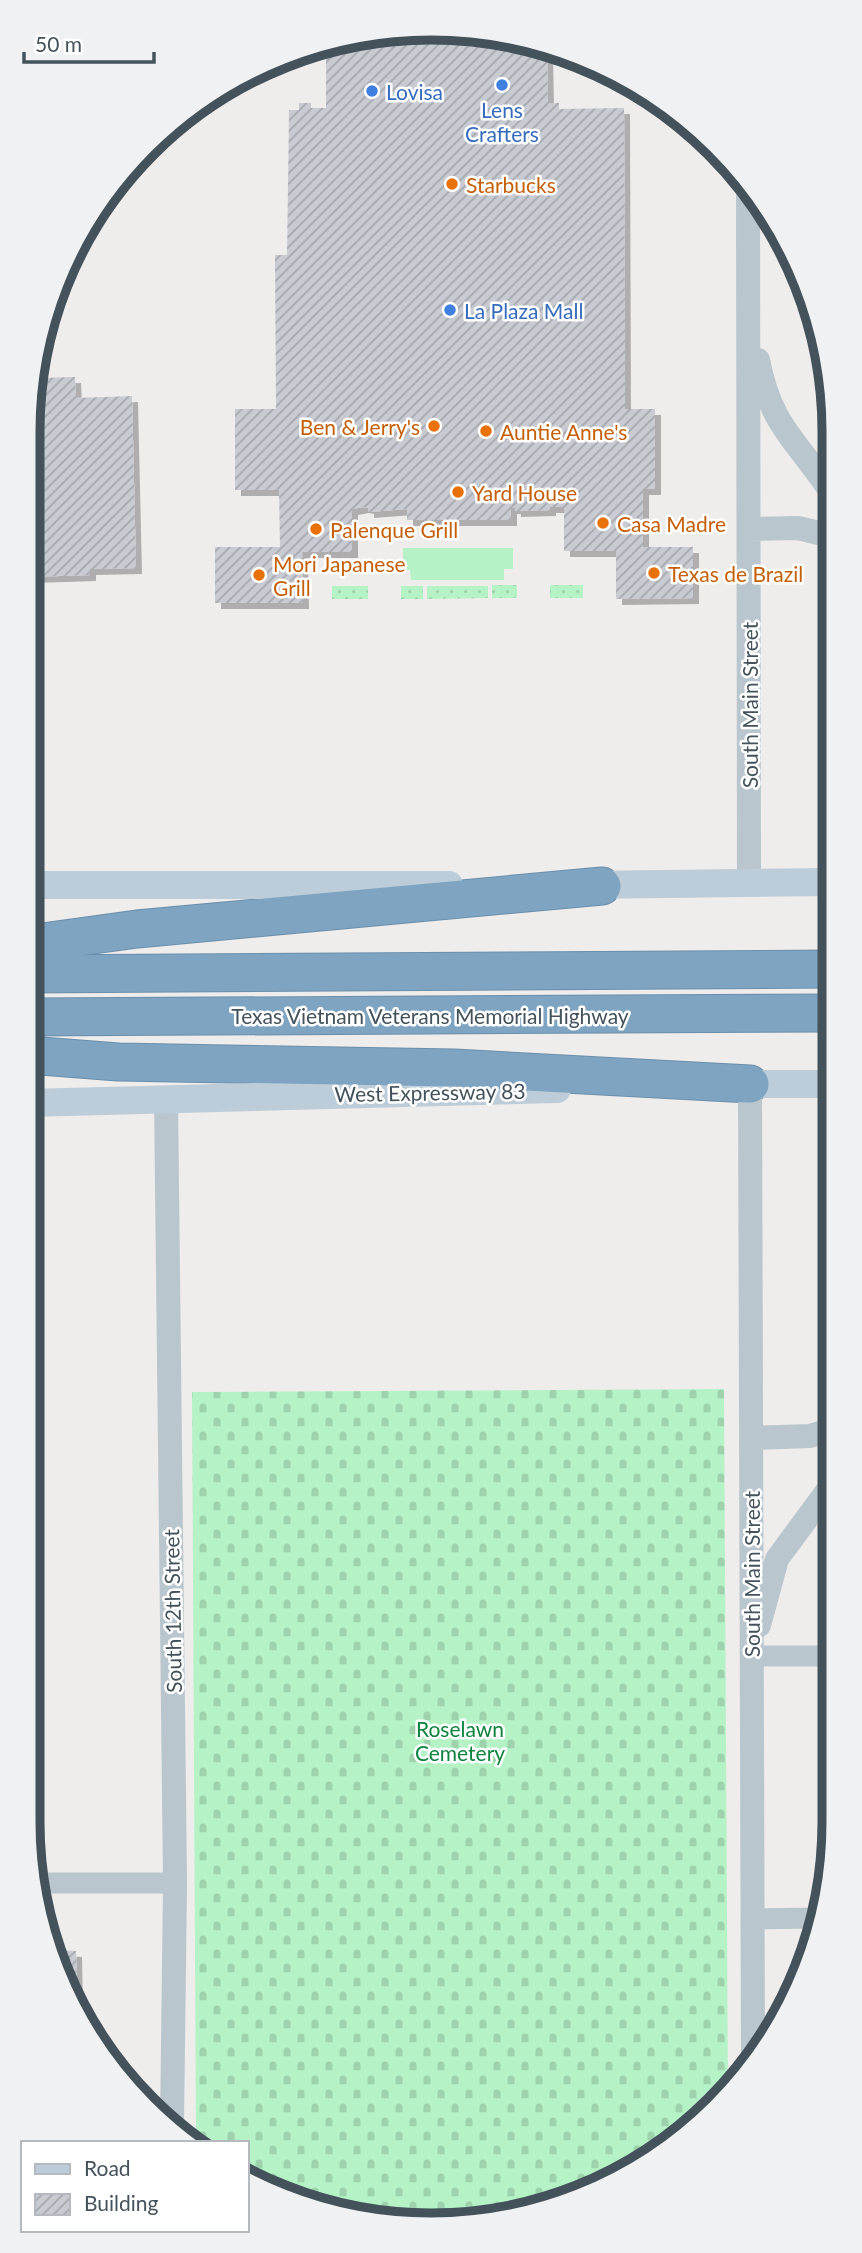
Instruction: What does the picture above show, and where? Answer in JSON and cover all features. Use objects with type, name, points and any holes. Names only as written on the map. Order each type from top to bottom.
[{"type":"highway","points":[[40,942],[137,929],[602,886]]},
{"type":"highway","name":"Texas Vietnam Veterans Memorial Highway","points":[[40,974],[822,970]]},
{"type":"highway","name":"Texas Vietnam Veterans Memorial Highway","points":[[40,1017],[822,1013]]},
{"type":"highway","points":[[40,1056],[118,1062],[454,1068],[750,1084]]},
{"type":"main road","points":[[40,885],[602,886],[822,882]]},
{"type":"main road","name":"West Expressway 83","points":[[40,1102],[822,1084]]},
{"type":"street","name":"South Main Street","points":[[748,203],[750,882]]},
{"type":"street","name":"South Main Street","points":[[748,305],[763,387],[775,418],[822,480]]},
{"type":"street","points":[[749,528],[798,528],[822,534]]},
{"type":"street","name":"South Main Street","points":[[750,1084],[753,2043]]},
{"type":"street","name":"South 12th Street","points":[[166,1098],[175,1883],[172,2115]]},
{"type":"street","points":[[751,1438],[810,1436],[822,1432]]},
{"type":"street","points":[[822,1498],[777,1559],[751,1656],[822,1656]]},
{"type":"street","points":[[46,1883],[175,1883]]},
{"type":"street","points":[[753,1920],[809,1918]]},
{"type":"green space","points":[[403,548],[513,548],[513,569],[504,569],[504,580],[411,580],[410,570],[403,570]]},
{"type":"green space","points":[[492,585],[517,585],[517,598],[492,598]]},
{"type":"green space","points":[[550,585],[583,585],[583,598],[550,598]]},
{"type":"green space","points":[[332,586],[368,586],[368,599],[332,599]]},
{"type":"green space","points":[[401,586],[423,586],[423,599],[401,599]]},
{"type":"green space","points":[[427,586],[488,586],[488,598],[427,599]]},
{"type":"green space","name":"Roselawn Cemetery","points":[[724,1389],[728,2076],[689,2116],[626,2160],[581,2183],[507,2205],[457,2212],[405,2212],[355,2205],[305,2192],[248,2167],[248,2141],[206,2141],[196,2134],[192,1392]]},
{"type":"building","name":"La Plaza Mall","points":[[431,40],[482,44],[547,58],[548,103],[559,103],[559,109],[624,108],[625,409],[655,409],[655,489],[643,489],[643,547],[693,547],[693,598],[616,599],[616,551],[564,551],[564,507],[515,511],[515,508],[511,508],[511,520],[407,520],[407,509],[368,512],[368,508],[363,507],[352,509],[352,552],[302,552],[303,603],[215,603],[215,547],[280,547],[279,490],[235,490],[235,409],[276,409],[275,255],[287,255],[289,110],[299,110],[299,103],[311,103],[311,108],[326,108],[326,55],[380,44]]},
{"type":"building","points":[[75,377],[76,398],[132,396],[136,568],[90,569],[90,575],[40,577],[40,431],[44,378]]},
{"type":"building","points":[[62,1950],[76,1951],[77,1986]]},
{"type":"place","name":"Lens Crafters","points":[[502,85]]},
{"type":"place","name":"Lovisa","points":[[372,91]]},
{"type":"place","name":"Starbucks","points":[[452,184]]},
{"type":"place","name":"La Plaza Mall","points":[[450,310]]},
{"type":"place","name":"Ben & Jerry's","points":[[434,426]]},
{"type":"place","name":"Auntie Anne's","points":[[486,431]]},
{"type":"place","name":"Yard House","points":[[458,492]]},
{"type":"place","name":"Casa Madre","points":[[603,523]]},
{"type":"place","name":"Palenque Grill","points":[[316,529]]},
{"type":"place","name":"Texas de Brazil","points":[[654,573]]},
{"type":"place","name":"Mori Japanese Grill","points":[[259,575]]}]
